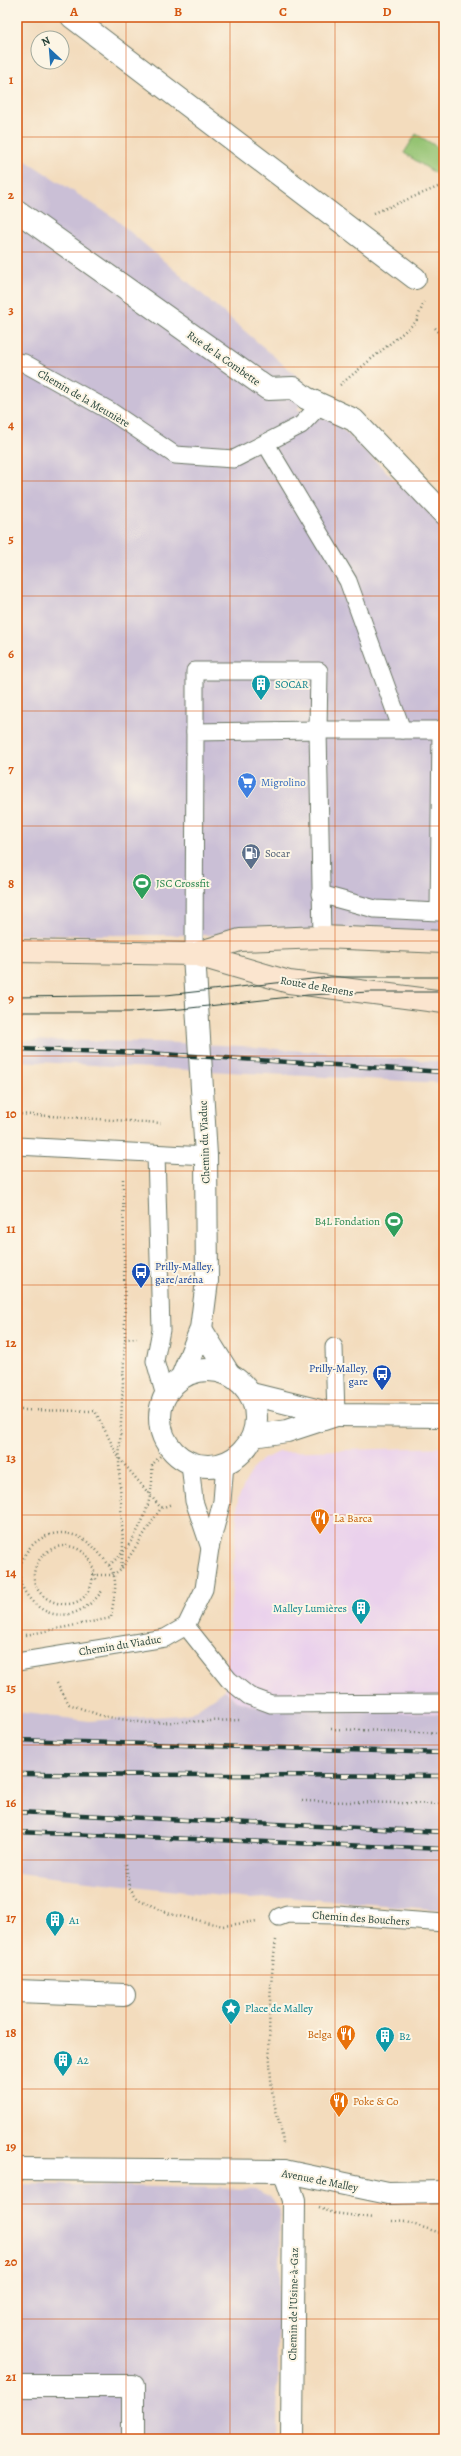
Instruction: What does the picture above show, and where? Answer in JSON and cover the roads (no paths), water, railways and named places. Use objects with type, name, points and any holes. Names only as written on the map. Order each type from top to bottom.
[{"type":"main road","name":"Route de Renens","points":[[194,954],[240,940],[322,938],[444,942]]},
{"type":"main road","name":"Route de Renens","points":[[17,951],[194,954],[289,982],[444,1002]]},
{"type":"street","points":[[72,17],[415,278]]},
{"type":"street","name":"Rue de la Combette","points":[[17,211],[268,389],[293,388],[320,405],[354,420],[444,514]]},
{"type":"street","name":"Chemin du Viaduc","points":[[182,1377],[201,1329],[207,1281],[206,1156],[194,954]]},
{"type":"street","points":[[201,1329],[229,1374]]},
{"type":"street","points":[[213,1370],[229,1374],[241,1382],[250,1394],[256,1408],[257,1422],[253,1436],[246,1448],[237,1457],[225,1463],[213,1466],[190,1463],[178,1456],[169,1446],[163,1435],[160,1422],[165,1396],[182,1377],[197,1371],[213,1370]]},
{"type":"street","points":[[250,1394],[336,1415],[444,1416]]},
{"type":"street","points":[[253,1436],[287,1431],[336,1415]]},
{"type":"street","points":[[17,1991],[124,1995]]},
{"type":"street","name":"Avenue de Malley","points":[[124,2170],[284,2161],[388,2193],[444,2192]]},
{"type":"street","name":"Chemin de l'Usine-à-Gaz","points":[[284,2161],[294,2200],[292,2439]]},
{"type":"street","points":[[17,2386],[134,2386],[133,2439]]},
{"type":"lane","name":"Chemin de la Meunière","points":[[17,362],[24,363],[110,411],[175,455],[234,459],[301,426],[320,405]]},
{"type":"lane","points":[[266,444],[348,581],[402,730]]},
{"type":"lane","points":[[194,954],[195,671],[319,671],[318,730],[322,938]]},
{"type":"lane","points":[[195,732],[442,729],[439,912],[375,910],[320,894]]},
{"type":"lane","points":[[17,1146],[206,1156]]},
{"type":"lane","points":[[156,1154],[161,1330],[155,1361],[165,1396]]},
{"type":"lane","points":[[334,1348],[336,1415]]},
{"type":"lane","points":[[190,1463],[194,1501],[210,1548]]},
{"type":"lane","points":[[225,1463],[222,1500],[210,1548],[204,1589],[186,1626],[230,1680],[249,1696],[272,1704],[444,1703]]},
{"type":"lane","name":"Chemin du Viaduc","points":[[17,1662],[165,1638],[186,1626]]},
{"type":"lane","name":"Chemin des Bouchers","points":[[278,1925],[287,1914],[337,1915],[444,1923]]},
{"type":"tram line","points":[[17,997],[166,995],[331,977],[444,977]]},
{"type":"tram line","points":[[17,1012],[129,1012],[181,1009],[308,995],[370,992],[444,992]]},
{"type":"railway","points":[[17,1049],[146,1053],[444,1072]]},
{"type":"railway","points":[[17,1740],[444,1753]]},
{"type":"railway","points":[[17,1774],[444,1776]]},
{"type":"railway","points":[[17,1812],[444,1832]]},
{"type":"railway","points":[[17,1832],[444,1849]]},
{"type":"place","name":"SOCAR","points":[[261,701]]},
{"type":"place","name":"Migrolino","points":[[247,799]]},
{"type":"place","name":"Socar","points":[[251,870]]},
{"type":"place","name":"JSC Crossfit","points":[[142,900]]},
{"type":"place","name":"B4L Fondation","points":[[394,1238]]},
{"type":"place","name":"Prilly-Malley, gare/aréna","points":[[141,1289]]},
{"type":"place","name":"Prilly-Malley, gare","points":[[382,1391]]},
{"type":"place","name":"La Barca","points":[[320,1535]]},
{"type":"place","name":"Malley Lumières","points":[[361,1625]]},
{"type":"place","name":"A1","points":[[55,1937]]},
{"type":"place","name":"Place de Malley","points":[[231,2025]]},
{"type":"place","name":"Belga","points":[[346,2051]]},
{"type":"place","name":"B2","points":[[385,2053]]},
{"type":"place","name":"A2","points":[[63,2077]]},
{"type":"place","name":"Poke & Co","points":[[339,2118]]}]
